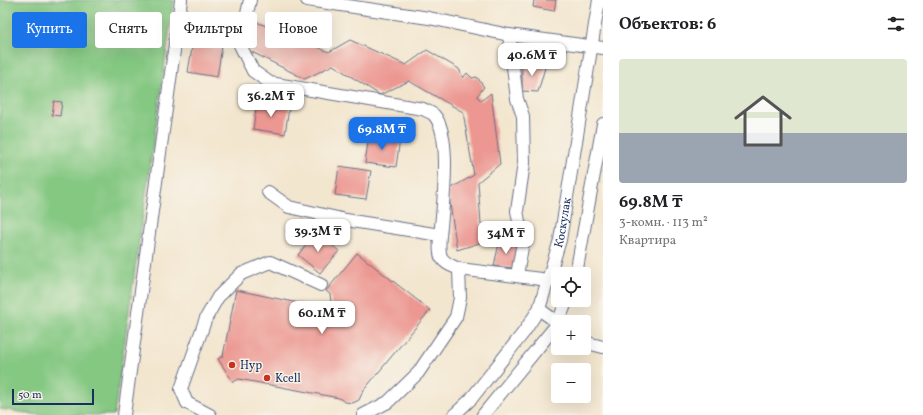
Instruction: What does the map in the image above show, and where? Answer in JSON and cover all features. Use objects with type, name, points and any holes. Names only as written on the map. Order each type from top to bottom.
[{"type":"street","points":[[124,415],[181,0]]},
{"type":"street","points":[[250,0],[240,45],[253,71],[270,83],[423,109],[434,115],[439,126],[444,149],[445,174],[440,235],[441,256],[446,264],[458,269],[549,280]]},
{"type":"street","points":[[307,0],[429,18],[509,35],[597,48]]},
{"type":"street","name":"Коскулак","points":[[454,415],[471,399],[524,332],[539,309],[560,240],[597,48],[599,0]]},
{"type":"street","points":[[509,35],[517,99],[523,116],[524,163],[517,211],[523,242],[517,275]]},
{"type":"street","name":"Коскулак","points":[[577,267],[603,124]]},
{"type":"street","points":[[268,192],[289,207],[346,220],[440,235]]},
{"type":"street","points":[[210,415],[187,403],[181,389],[206,318],[218,297],[240,274],[270,262],[321,285]]},
{"type":"street","points":[[363,415],[388,402],[418,373],[456,317],[460,298],[458,269]]},
{"type":"street","points":[[539,309],[551,318]]},
{"type":"street","points":[[483,415],[551,332]]},
{"type":"street","points":[[591,344],[603,347]]},
{"type":"green space","points":[[0,0],[174,0],[172,12],[170,12],[170,28],[114,415],[39,415],[0,409]]},
{"type":"building","points":[[534,0],[556,0],[554,11],[533,7]]},
{"type":"building","points":[[257,22],[265,26],[265,48],[319,48],[329,52],[350,40],[406,65],[427,50],[459,69],[463,78],[467,73],[472,78],[477,77],[484,87],[477,96],[481,101],[491,93],[500,164],[478,182],[481,224],[486,241],[457,250],[448,190],[474,175],[463,112],[409,81],[380,95],[333,65],[305,79],[246,49],[257,48]]},
{"type":"building","points":[[192,48],[222,48],[217,77],[188,72]]},
{"type":"building","points":[[522,63],[546,64],[538,92],[522,91]]},
{"type":"building","points":[[54,101],[62,102],[60,116],[52,115]]},
{"type":"building","points":[[257,103],[289,108],[285,134],[253,129]]},
{"type":"building","points":[[369,135],[400,139],[396,167],[365,163]]},
{"type":"building","points":[[339,166],[371,171],[366,199],[335,195]]},
{"type":"building","points":[[316,232],[339,251],[320,273],[298,255]]},
{"type":"building","points":[[499,243],[518,244],[513,268],[494,266]]},
{"type":"building","points":[[357,253],[430,310],[363,391],[359,400],[353,403],[345,402],[339,398],[239,379],[233,382],[218,359],[223,356],[236,290],[332,310],[330,294],[326,291]]},
{"type":"place","name":"Нур","points":[[232,365]]},
{"type":"place","name":"Kcell","points":[[267,378]]}]
